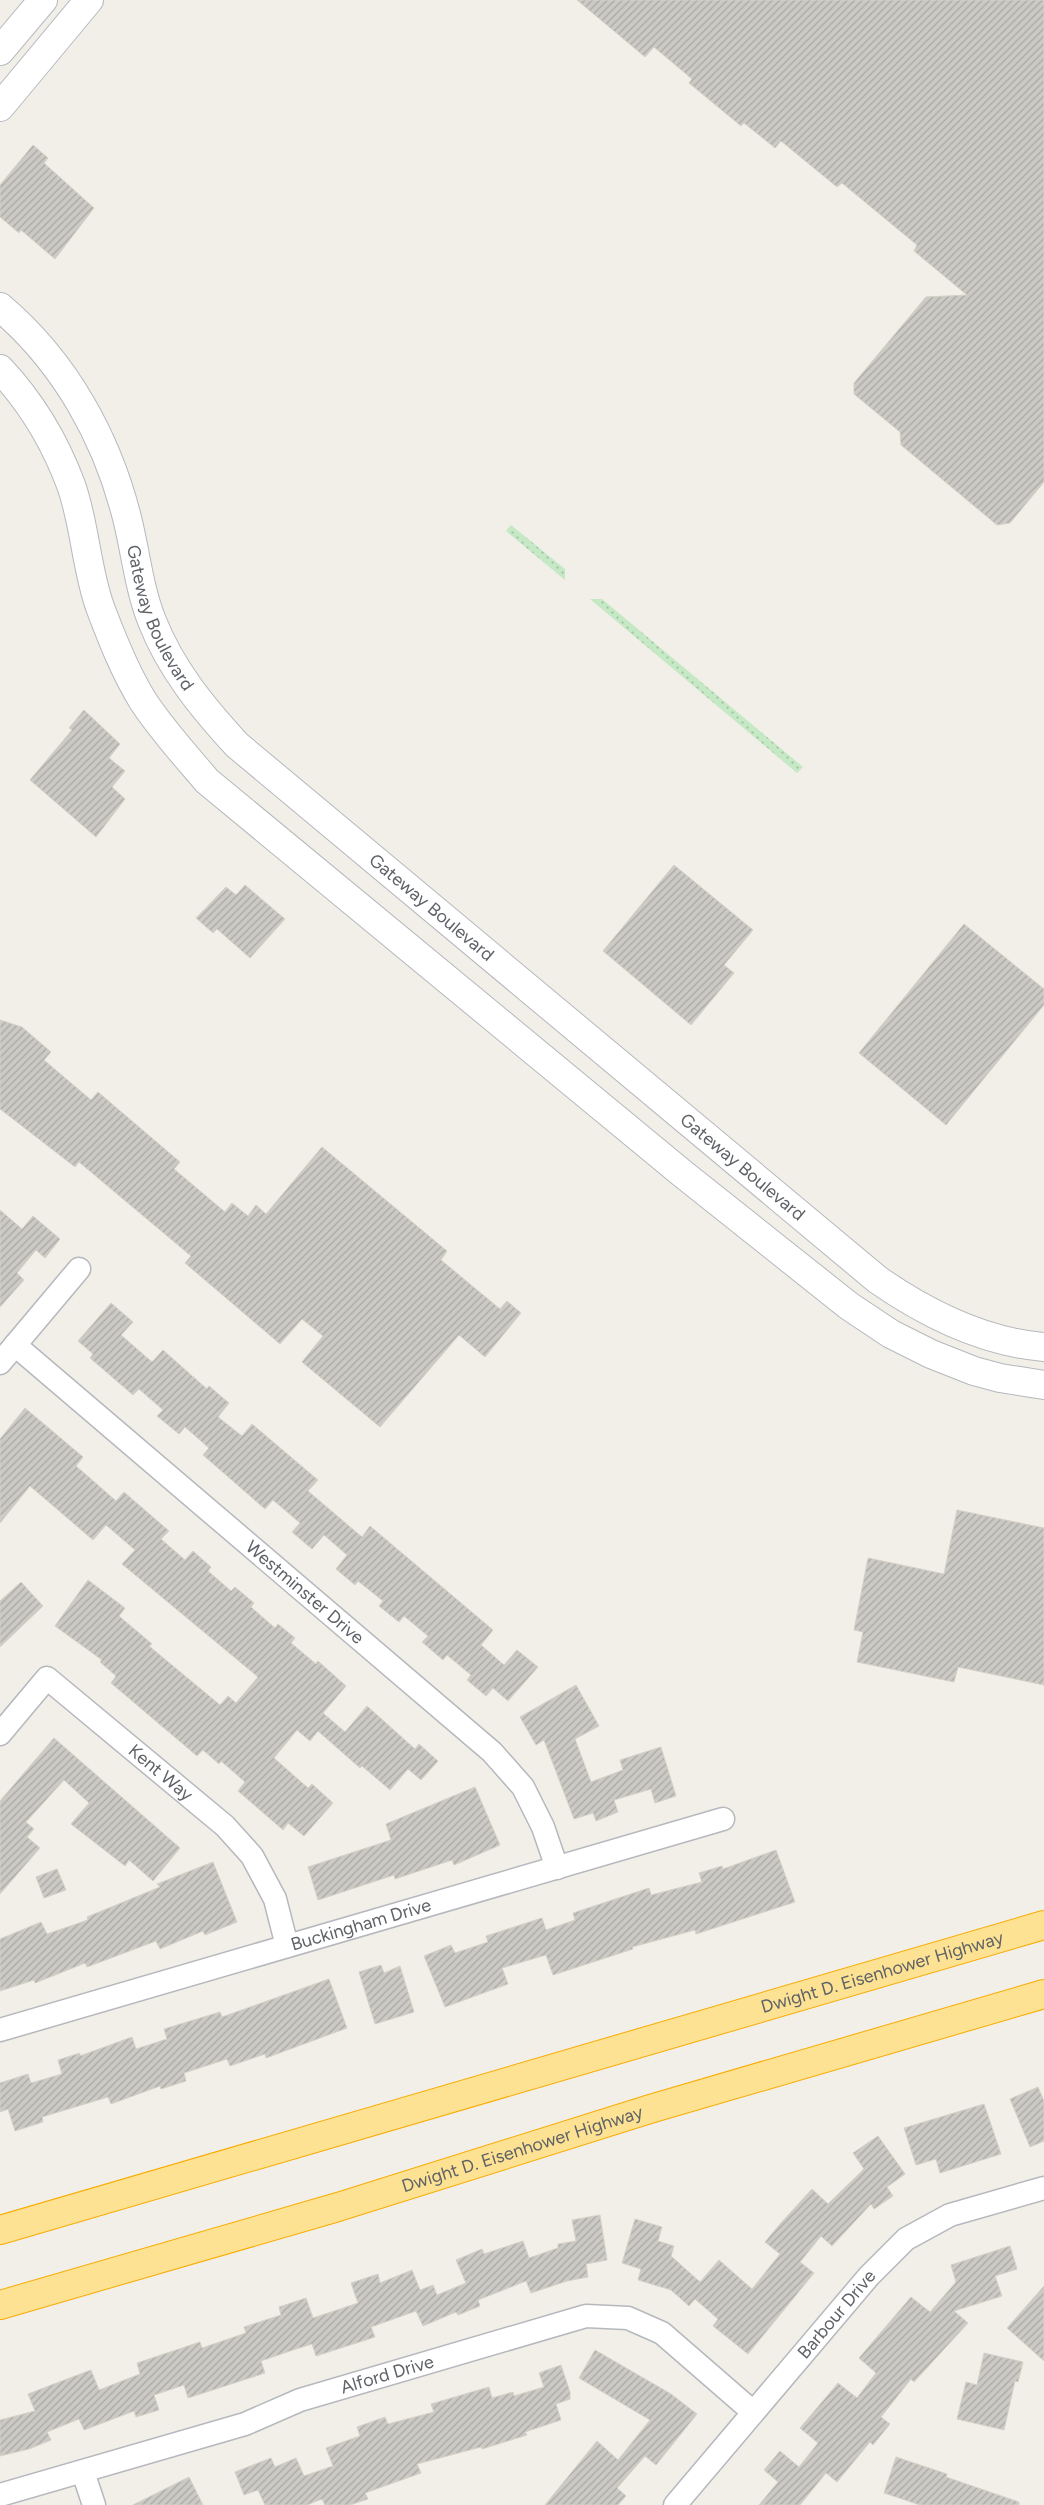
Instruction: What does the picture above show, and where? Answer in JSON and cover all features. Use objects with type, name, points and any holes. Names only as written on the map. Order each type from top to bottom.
[{"type":"highway","name":"Dwight D. Eisenhower Highway","points":[[0,2230],[1044,1925]]},
{"type":"highway","name":"Dwight D. Eisenhower Highway","points":[[0,2305],[338,2207],[650,2109],[1044,1994]]},
{"type":"street","points":[[0,51],[43,0]]},
{"type":"street","points":[[0,107],[89,0]]},
{"type":"street","name":"Gateway Boulevard","points":[[0,307],[50,356],[83,406],[114,474],[128,522],[138,580],[152,621],[178,674],[208,714],[237,745],[878,1280],[909,1302],[945,1320],[987,1335],[1044,1346]]},
{"type":"street","points":[[0,369],[17,387],[46,431],[71,486],[100,605],[120,657],[148,707],[169,736],[207,781],[683,1174],[849,1306],[891,1334],[931,1354],[974,1371],[1000,1378],[1044,1385]]},
{"type":"street","points":[[0,1363],[79,1269]]},
{"type":"street","name":"Westminster Drive","points":[[15,1345],[492,1752],[523,1787],[543,1827],[557,1868]]},
{"type":"street","name":"Kent Way","points":[[0,1734],[47,1678],[226,1826],[252,1856],[274,1898],[287,1946]]},
{"type":"street","name":"Buckingham Drive","points":[[0,2030],[723,1819]]},
{"type":"street","name":"Barbour Drive","points":[[675,2505],[869,2276],[906,2239],[950,2215],[1044,2188]]},
{"type":"street","name":"Alford Drive","points":[[0,2495],[245,2424],[300,2400],[586,2316],[628,2318],[662,2333],[753,2412]]},
{"type":"street","points":[[83,2472],[94,2505]]},
{"type":"green space","points":[[511,525],[565,569],[565,580],[506,531]]},
{"type":"green space","points":[[590,599],[602,599],[803,767],[797,773]]},
{"type":"building","points":[[577,0],[1044,0],[1044,482],[1010,523],[997,525],[901,445],[900,432],[854,394],[854,383],[926,297],[967,295],[914,251],[917,245],[842,183],[837,187],[781,141],[775,148],[744,123],[741,126],[689,83],[692,79],[654,47],[645,57]]},
{"type":"building","points":[[33,145],[48,158],[44,163],[94,208],[55,259],[21,230],[19,233],[0,217],[0,185]]},
{"type":"building","points":[[84,710],[120,744],[109,758],[125,771],[112,787],[125,799],[96,837],[30,780],[72,730],[69,728]]},
{"type":"building","points":[[674,865],[753,930],[724,965],[734,973],[691,1025],[603,951]]},
{"type":"building","points":[[245,885],[285,919],[250,958],[217,929],[213,933],[196,918],[226,887],[236,895]]},
{"type":"building","points":[[964,924],[1044,989],[1044,1005],[946,1125],[859,1053]]},
{"type":"building","points":[[0,1020],[22,1027],[51,1052],[44,1060],[91,1100],[98,1092],[180,1162],[174,1169],[225,1212],[232,1203],[248,1216],[256,1205],[266,1214],[322,1147],[447,1251],[441,1260],[500,1309],[507,1301],[521,1313],[485,1357],[459,1335],[380,1427],[302,1362],[323,1336],[302,1319],[280,1344],[185,1263],[191,1256],[79,1162],[75,1167],[0,1109]]},
{"type":"building","points":[[0,1210],[22,1229],[33,1216],[60,1239],[45,1258],[36,1250],[17,1273],[24,1280],[0,1307]]},
{"type":"building","points":[[111,1303],[133,1322],[121,1335],[152,1362],[163,1350],[207,1389],[209,1386],[229,1403],[218,1417],[242,1436],[252,1424],[318,1480],[308,1491],[362,1537],[370,1526],[493,1630],[481,1645],[504,1665],[517,1650],[538,1667],[508,1701],[493,1688],[486,1696],[467,1680],[471,1675],[447,1655],[443,1660],[422,1642],[428,1636],[404,1616],[399,1622],[379,1606],[383,1601],[358,1581],[355,1585],[336,1569],[347,1555],[324,1535],[312,1549],[292,1532],[300,1523],[273,1500],[265,1509],[203,1455],[209,1448],[185,1427],[179,1434],[157,1416],[163,1410],[139,1389],[133,1395],[90,1358],[93,1354],[78,1341]]},
{"type":"building","points":[[25,1408],[83,1457],[76,1466],[116,1501],[124,1492],[169,1531],[161,1539],[185,1560],[193,1551],[211,1567],[208,1571],[231,1591],[235,1587],[254,1603],[251,1607],[275,1628],[278,1624],[295,1638],[291,1643],[316,1664],[318,1661],[346,1686],[323,1713],[345,1732],[367,1706],[415,1749],[419,1744],[438,1761],[421,1780],[408,1769],[390,1790],[362,1766],[360,1768],[318,1731],[310,1741],[297,1730],[274,1758],[308,1788],[312,1784],[333,1803],[304,1836],[288,1823],[283,1830],[238,1791],[245,1782],[221,1761],[219,1764],[203,1750],[197,1756],[111,1683],[116,1676],[100,1662],[102,1660],[55,1626],[88,1580],[125,1608],[119,1616],[152,1644],[149,1646],[220,1705],[228,1696],[236,1703],[258,1677],[122,1564],[135,1550],[106,1525],[93,1540],[30,1486],[0,1523],[0,1439]]},
{"type":"building","points":[[957,1510],[1044,1528],[1044,1685],[958,1667],[954,1682],[857,1662],[863,1632],[854,1630],[868,1558],[944,1574]]},
{"type":"building","points":[[21,1582],[43,1606],[0,1647],[0,1601]]},
{"type":"building","points":[[576,1685],[599,1726],[575,1739],[591,1782],[623,1770],[620,1760],[661,1747],[676,1796],[655,1803],[651,1789],[614,1800],[618,1812],[596,1821],[593,1813],[574,1819],[544,1740],[536,1745],[520,1717]]},
{"type":"building","points":[[54,1738],[180,1848],[153,1881],[129,1860],[125,1866],[71,1824],[89,1803],[64,1780],[26,1822],[34,1829],[27,1837],[40,1848],[0,1894],[0,1801]]},
{"type":"building","points":[[475,1787],[500,1845],[454,1865],[452,1860],[395,1879],[394,1875],[318,1900],[308,1867],[391,1840],[386,1824]]},
{"type":"building","points":[[776,1850],[795,1902],[696,1934],[695,1930],[632,1947],[633,1949],[553,1975],[546,1955],[502,1968],[508,1984],[445,2007],[424,1956],[451,1945],[455,1953],[488,1942],[486,1936],[542,1918],[546,1930],[575,1920],[573,1913],[649,1888],[651,1895],[702,1882],[699,1873],[722,1866],[723,1869]]},
{"type":"building","points":[[213,1862],[237,1922],[205,1935],[203,1931],[160,1949],[156,1941],[87,1967],[85,1963],[35,1983],[34,1980],[0,1991],[0,1939],[41,1922],[47,1934],[88,1920],[87,1917],[160,1887],[157,1884]]},
{"type":"building","points":[[57,1869],[66,1890],[44,1898],[36,1877]]},
{"type":"building","points":[[381,1965],[384,1973],[400,1966],[414,2012],[375,2024],[359,1972]]},
{"type":"building","points":[[329,1979],[347,2028],[266,2058],[265,2054],[230,2066],[227,2059],[184,2073],[186,2081],[161,2089],[160,2086],[111,2104],[108,2097],[42,2117],[43,2122],[15,2131],[8,2109],[0,2112],[0,2083],[28,2074],[31,2083],[62,2074],[58,2060],[80,2053],[80,2056],[132,2037],[136,2049],[167,2039],[164,2029],[220,2012],[222,2017]]},
{"type":"building","points":[[1038,2087],[1044,2101],[1044,2141],[1030,2147],[1010,2099]]},
{"type":"building","points":[[984,2104],[1001,2154],[940,2173],[936,2159],[916,2165],[904,2128]]},
{"type":"building","points":[[878,2136],[905,2174],[887,2187],[893,2196],[874,2209],[871,2204],[832,2246],[821,2236],[800,2262],[814,2273],[748,2354],[713,2326],[718,2319],[695,2299],[689,2306],[671,2290],[638,2280],[641,2269],[622,2263],[635,2219],[662,2227],[658,2241],[674,2246],[671,2256],[700,2282],[719,2260],[752,2289],[780,2254],[765,2242],[812,2189],[828,2204],[864,2169],[853,2153]]},
{"type":"building","points":[[600,2215],[607,2260],[586,2264],[588,2277],[567,2281],[531,2293],[526,2281],[478,2300],[480,2306],[458,2315],[456,2312],[423,2326],[416,2311],[371,2327],[375,2337],[316,2356],[312,2344],[293,2350],[261,2361],[265,2373],[188,2398],[184,2385],[154,2395],[159,2410],[136,2417],[134,2411],[84,2430],[79,2419],[47,2432],[51,2440],[29,2449],[0,2456],[0,2420],[35,2411],[28,2394],[91,2370],[99,2390],[140,2374],[137,2363],[200,2342],[202,2348],[246,2333],[244,2327],[281,2315],[279,2307],[306,2298],[313,2318],[358,2303],[351,2283],[378,2274],[380,2283],[412,2270],[420,2290],[433,2285],[437,2295],[466,2283],[456,2260],[482,2249],[484,2254],[523,2241],[529,2258],[558,2248],[558,2244],[576,2241],[572,2220]]},
{"type":"building","points":[[1010,2246],[1017,2269],[995,2276],[1002,2296],[954,2311],[968,2323],[914,2382],[911,2379],[881,2417],[890,2424],[873,2445],[870,2442],[837,2482],[826,2473],[800,2505],[759,2505],[778,2482],[764,2470],[780,2451],[799,2467],[818,2443],[800,2428],[838,2383],[857,2398],[876,2373],[859,2358],[911,2297],[930,2312],[956,2282],[951,2265]]},
{"type":"building","points":[[1044,2286],[1044,2361],[1007,2328]]},
{"type":"building","points":[[595,2350],[671,2394],[697,2414],[656,2465],[645,2456],[617,2488],[626,2496],[618,2505],[545,2505],[597,2441],[618,2460],[650,2420],[579,2378]]},
{"type":"building","points":[[984,2353],[1023,2362],[1018,2382],[1015,2381],[1004,2430],[957,2419],[966,2382],[977,2385]]},
{"type":"building","points":[[561,2365],[570,2392],[570,2399],[556,2404],[561,2420],[525,2432],[527,2435],[482,2449],[481,2447],[417,2464],[421,2473],[365,2493],[368,2499],[350,2505],[325,2505],[322,2499],[307,2505],[265,2505],[258,2490],[244,2495],[235,2472],[271,2458],[275,2467],[296,2458],[304,2476],[333,2466],[326,2448],[360,2436],[357,2427],[385,2417],[388,2424],[434,2412],[431,2404],[489,2387],[492,2398],[513,2392],[514,2396],[544,2387],[539,2373]]},
{"type":"building","points":[[896,2457],[947,2474],[946,2477],[1019,2502],[1019,2505],[920,2505],[884,2493]]},
{"type":"building","points":[[189,2477],[203,2505],[133,2505]]}]
